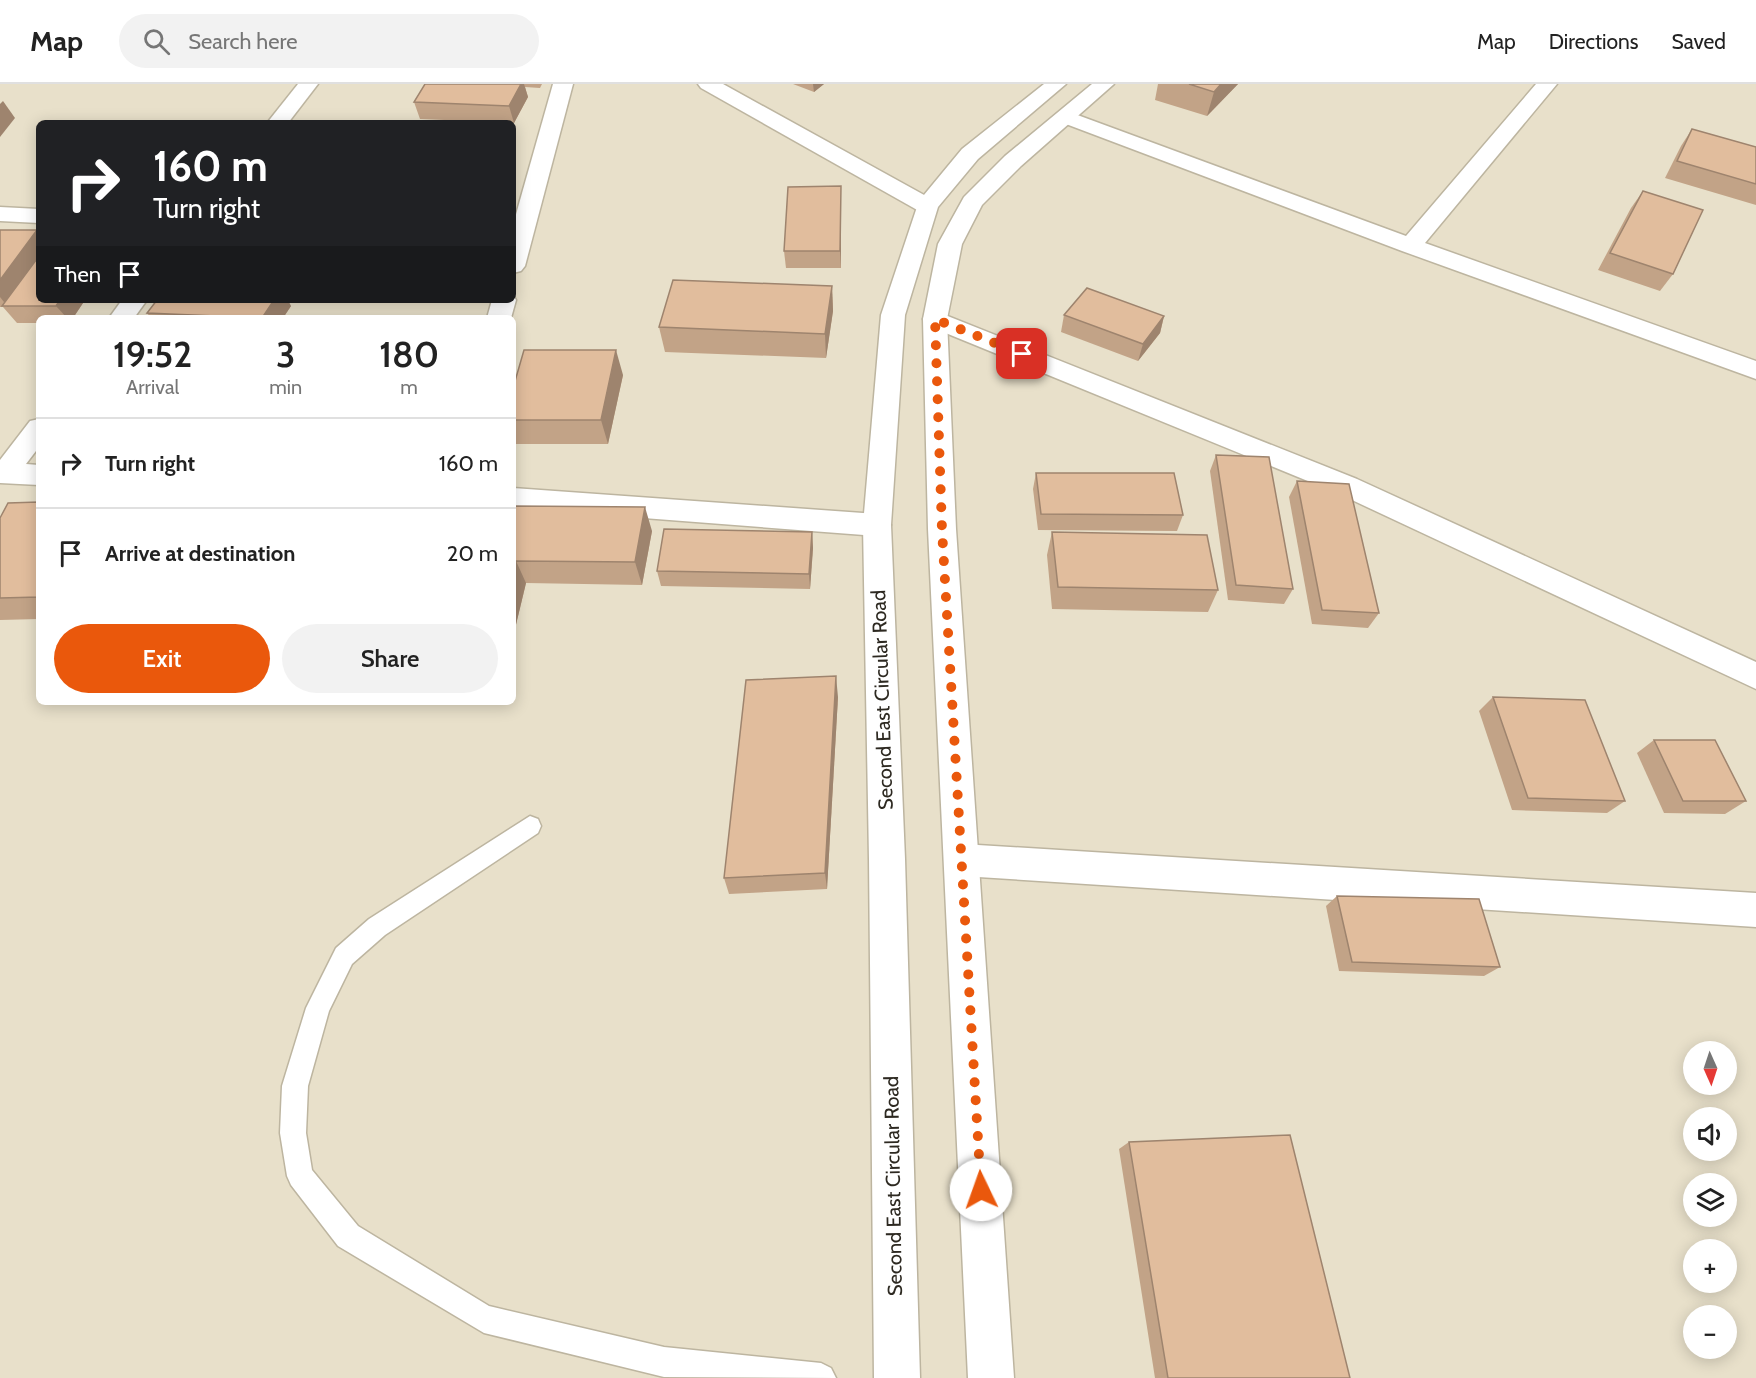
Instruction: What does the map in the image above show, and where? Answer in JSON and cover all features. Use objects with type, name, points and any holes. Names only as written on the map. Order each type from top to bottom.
[{"type":"street","points":[[279,120],[308,84]]},
{"type":"street","points":[[516,255],[563,84]]},
{"type":"street","points":[[708,84],[927,206]]},
{"type":"street","name":"Second East Circular Road","points":[[897,1378],[888,871],[877,525],[893,315],[927,206],[970,154],[1056,84]]},
{"type":"street","points":[[991,1378],[942,530],[935,319],[950,244],[972,202],[1013,161],[1104,84]]},
{"type":"street","points":[[1410,246],[1547,84]]},
{"type":"street","points":[[1065,117],[1410,246],[1756,370]]},
{"type":"street","points":[[0,214],[36,216]]},
{"type":"street","points":[[123,315],[133,303]]},
{"type":"street","points":[[935,319],[1347,486],[1756,676]]},
{"type":"street","points":[[2,473],[36,432]]},
{"type":"street","points":[[2,473],[36,475]]},
{"type":"street","points":[[516,498],[877,525]]},
{"type":"street","points":[[962,860],[1756,910]]},
{"type":"lane","points":[[530,826],[377,927],[344,956],[318,1008],[295,1086],[293,1133],[300,1176],[348,1236],[484,1319],[664,1362],[821,1378]]},
{"type":"building","points":[[425,84],[521,84],[509,106],[414,102]]},
{"type":"building","points":[[1189,84],[1221,84],[1214,92]]},
{"type":"building","points":[[1692,129],[1756,147],[1756,184],[1677,161]]},
{"type":"building","points":[[841,186],[840,251],[784,251],[788,187]]},
{"type":"building","points":[[1643,191],[1703,210],[1673,274],[1610,253]]},
{"type":"building","points":[[0,230],[36,230],[36,231],[0,280]]},
{"type":"building","points":[[36,260],[36,303],[58,303],[56,306],[2,306]]},
{"type":"building","points":[[673,280],[832,286],[825,334],[659,327]]},
{"type":"building","points":[[1087,288],[1164,316],[1143,344],[1064,315]]},
{"type":"building","points":[[155,303],[272,303],[264,315],[147,313]]},
{"type":"building","points":[[524,350],[616,350],[601,420],[516,420],[516,378]]},
{"type":"building","points":[[1216,455],[1269,457],[1293,589],[1236,585]]},
{"type":"building","points":[[1036,473],[1174,473],[1183,515],[1041,514]]},
{"type":"building","points":[[1297,481],[1349,484],[1379,613],[1322,610]]},
{"type":"building","points":[[36,502],[36,597],[0,598],[0,518],[8,503]]},
{"type":"building","points":[[516,506],[645,507],[635,562],[516,561]]},
{"type":"building","points":[[664,529],[812,532],[809,574],[657,571]]},
{"type":"building","points":[[1052,532],[1207,535],[1218,590],[1058,587]]},
{"type":"building","points":[[836,676],[825,873],[724,878],[746,680]]},
{"type":"building","points":[[1493,697],[1585,700],[1625,801],[1528,798]]},
{"type":"building","points":[[1654,740],[1715,740],[1746,801],[1683,801]]},
{"type":"building","points":[[1337,896],[1479,899],[1500,967],[1352,962]]},
{"type":"building","points":[[1290,1135],[1350,1378],[1168,1378],[1129,1142]]},
{"type":"route","points":[[981,1190],[942,530],[935,319],[1022,354]]}]
